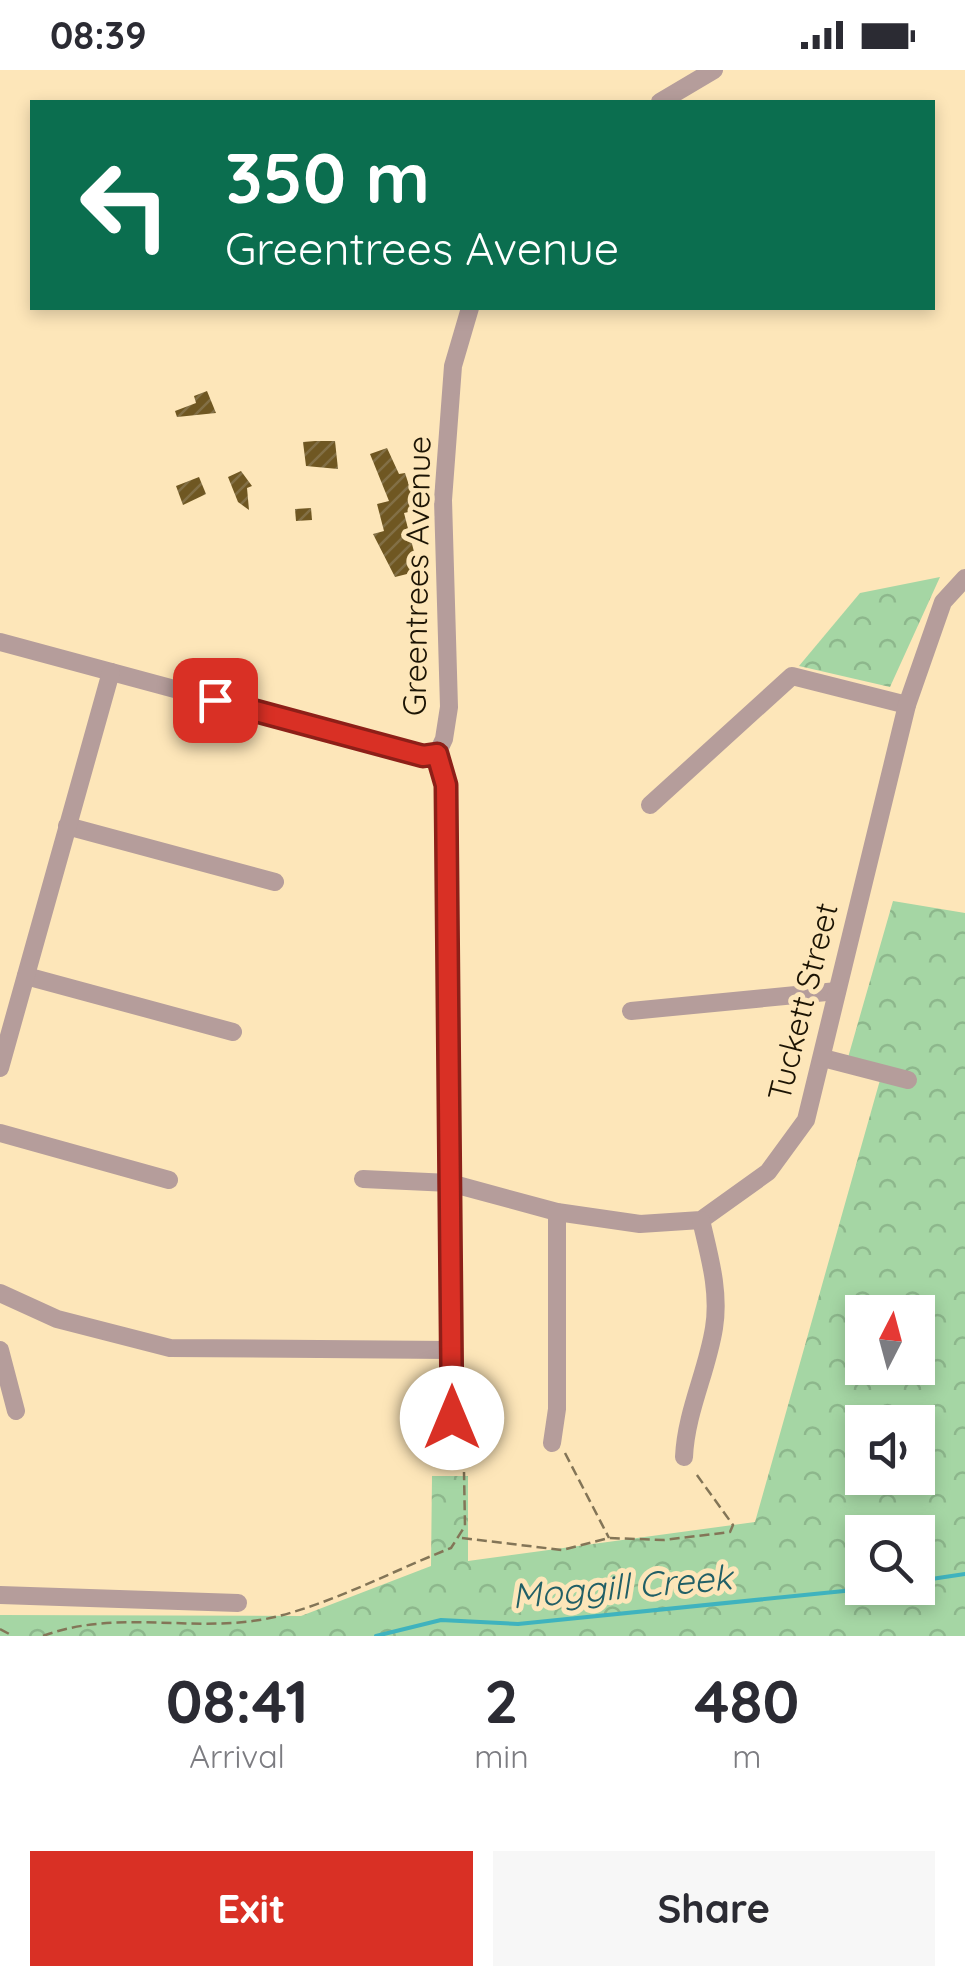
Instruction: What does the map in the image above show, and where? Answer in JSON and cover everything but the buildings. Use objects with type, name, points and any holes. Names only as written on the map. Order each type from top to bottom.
[{"type":"street","points":[[663,100],[714,70]]},
{"type":"street","name":"Greentrees Avenue","points":[[0,642],[423,756],[437,754],[444,739],[449,707],[443,500],[447,442],[453,366],[469,310]]},
{"type":"street","name":"Tuckett Street","points":[[701,1220],[768,1172],[806,1120],[907,705],[943,602],[965,578]]},
{"type":"street","points":[[0,1068],[111,672]]},
{"type":"street","points":[[650,805],[792,676],[907,705]]},
{"type":"street","points":[[437,754],[446,785],[452,1452]]},
{"type":"street","points":[[67,826],[275,882]]},
{"type":"street","points":[[26,976],[233,1032]]},
{"type":"street","points":[[631,1011],[837,991]]},
{"type":"street","points":[[823,1058],[908,1080]]},
{"type":"street","points":[[0,1133],[169,1180]]},
{"type":"street","points":[[364,1179],[450,1183],[557,1212],[640,1224],[701,1220],[716,1290],[714,1327],[686,1434],[684,1457]]},
{"type":"street","points":[[552,1444],[558,1409],[557,1212]]},
{"type":"street","points":[[0,1293],[57,1319],[170,1348],[451,1350]]},
{"type":"street","points":[[0,1350],[16,1411]]},
{"type":"street","points":[[0,1595],[238,1604]]},
{"type":"path","points":[[552,1444],[564,1450],[609,1538]]},
{"type":"path","points":[[461,1538],[562,1550],[609,1538],[664,1540],[730,1532],[734,1525],[684,1457]]},
{"type":"path","points":[[44,1636],[109,1620],[232,1622],[279,1616],[450,1548],[461,1538],[465,1526],[464,1472]]},
{"type":"path","points":[[0,1630],[13,1636]]},
{"type":"green space","points":[[940,577],[890,687],[799,666],[860,593]]},
{"type":"green space","points":[[893,901],[965,913],[965,1636],[0,1636],[0,1615],[301,1616],[431,1566],[432,1476],[468,1476],[468,1561],[755,1522],[880,1080],[845,1068]]},
{"type":"waterway","name":"Moggill Creek","points":[[935,1578],[965,1574]]},
{"type":"waterway","name":"Moggill Creek","points":[[376,1636],[441,1620],[518,1624],[845,1591]]},
{"type":"route","points":[[215,700],[423,756],[437,754],[442,764],[446,785],[452,1418]]}]
